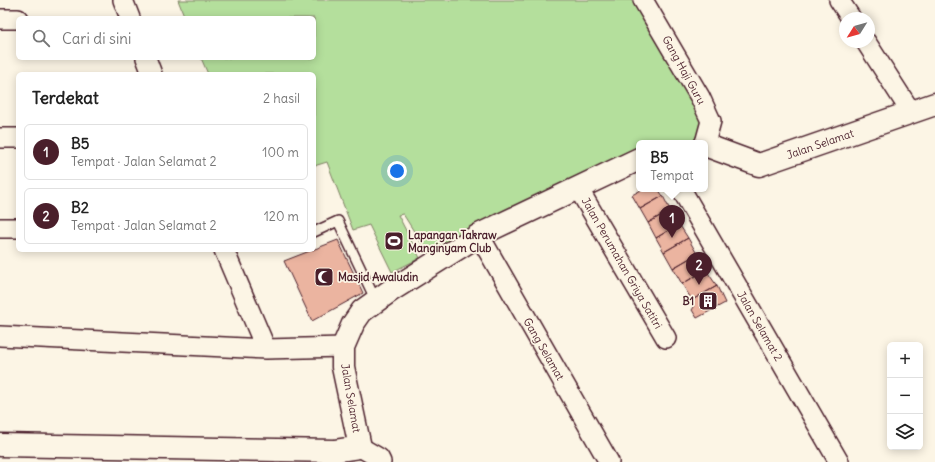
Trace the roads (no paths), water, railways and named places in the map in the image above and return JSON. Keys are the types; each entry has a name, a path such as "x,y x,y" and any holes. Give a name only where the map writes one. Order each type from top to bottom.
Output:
{"street":[{"path":"123,0 129,16"},
{"name":"Gang Haji Guru","path":"643,0 696,90 711,121 706,140"},
{"path":"839,0 847,12"},
{"path":"0,19 16,19"},
{"path":"870,48 912,112"},
{"path":"147,60 151,72"},
{"name":"Jalan Selamat","path":"708,145 759,164 935,104"},
{"path":"0,138 16,138"},
{"name":"Jalan Selamat","path":"0,445 334,451 360,447 343,367 343,347 353,324 362,311 479,235 636,160"},
{"name":"Jalan Perumahan Griya Satitri","path":"578,188 666,338"},
{"name":"Jalan Selamat 2","path":"683,192 839,462"},
{"path":"0,228 16,228"},
{"name":"Gang Selamat","path":"479,235 609,462"},
{"path":"225,252 266,349"},
{"path":"0,336 266,349 343,347"},
{"path":"360,447 379,458 381,462"}],"lane":[{"path":"316,231 338,221 376,301"}],"place":[{"name":"B5","path":"672,238"},
{"name":"Lapangan Takraw Manginyam Club","path":"394,241"},
{"name":"Masjid Awaludin","path":"324,277"},
{"name":"B2","path":"699,285"},
{"name":"B1","path":"708,301"}]}
